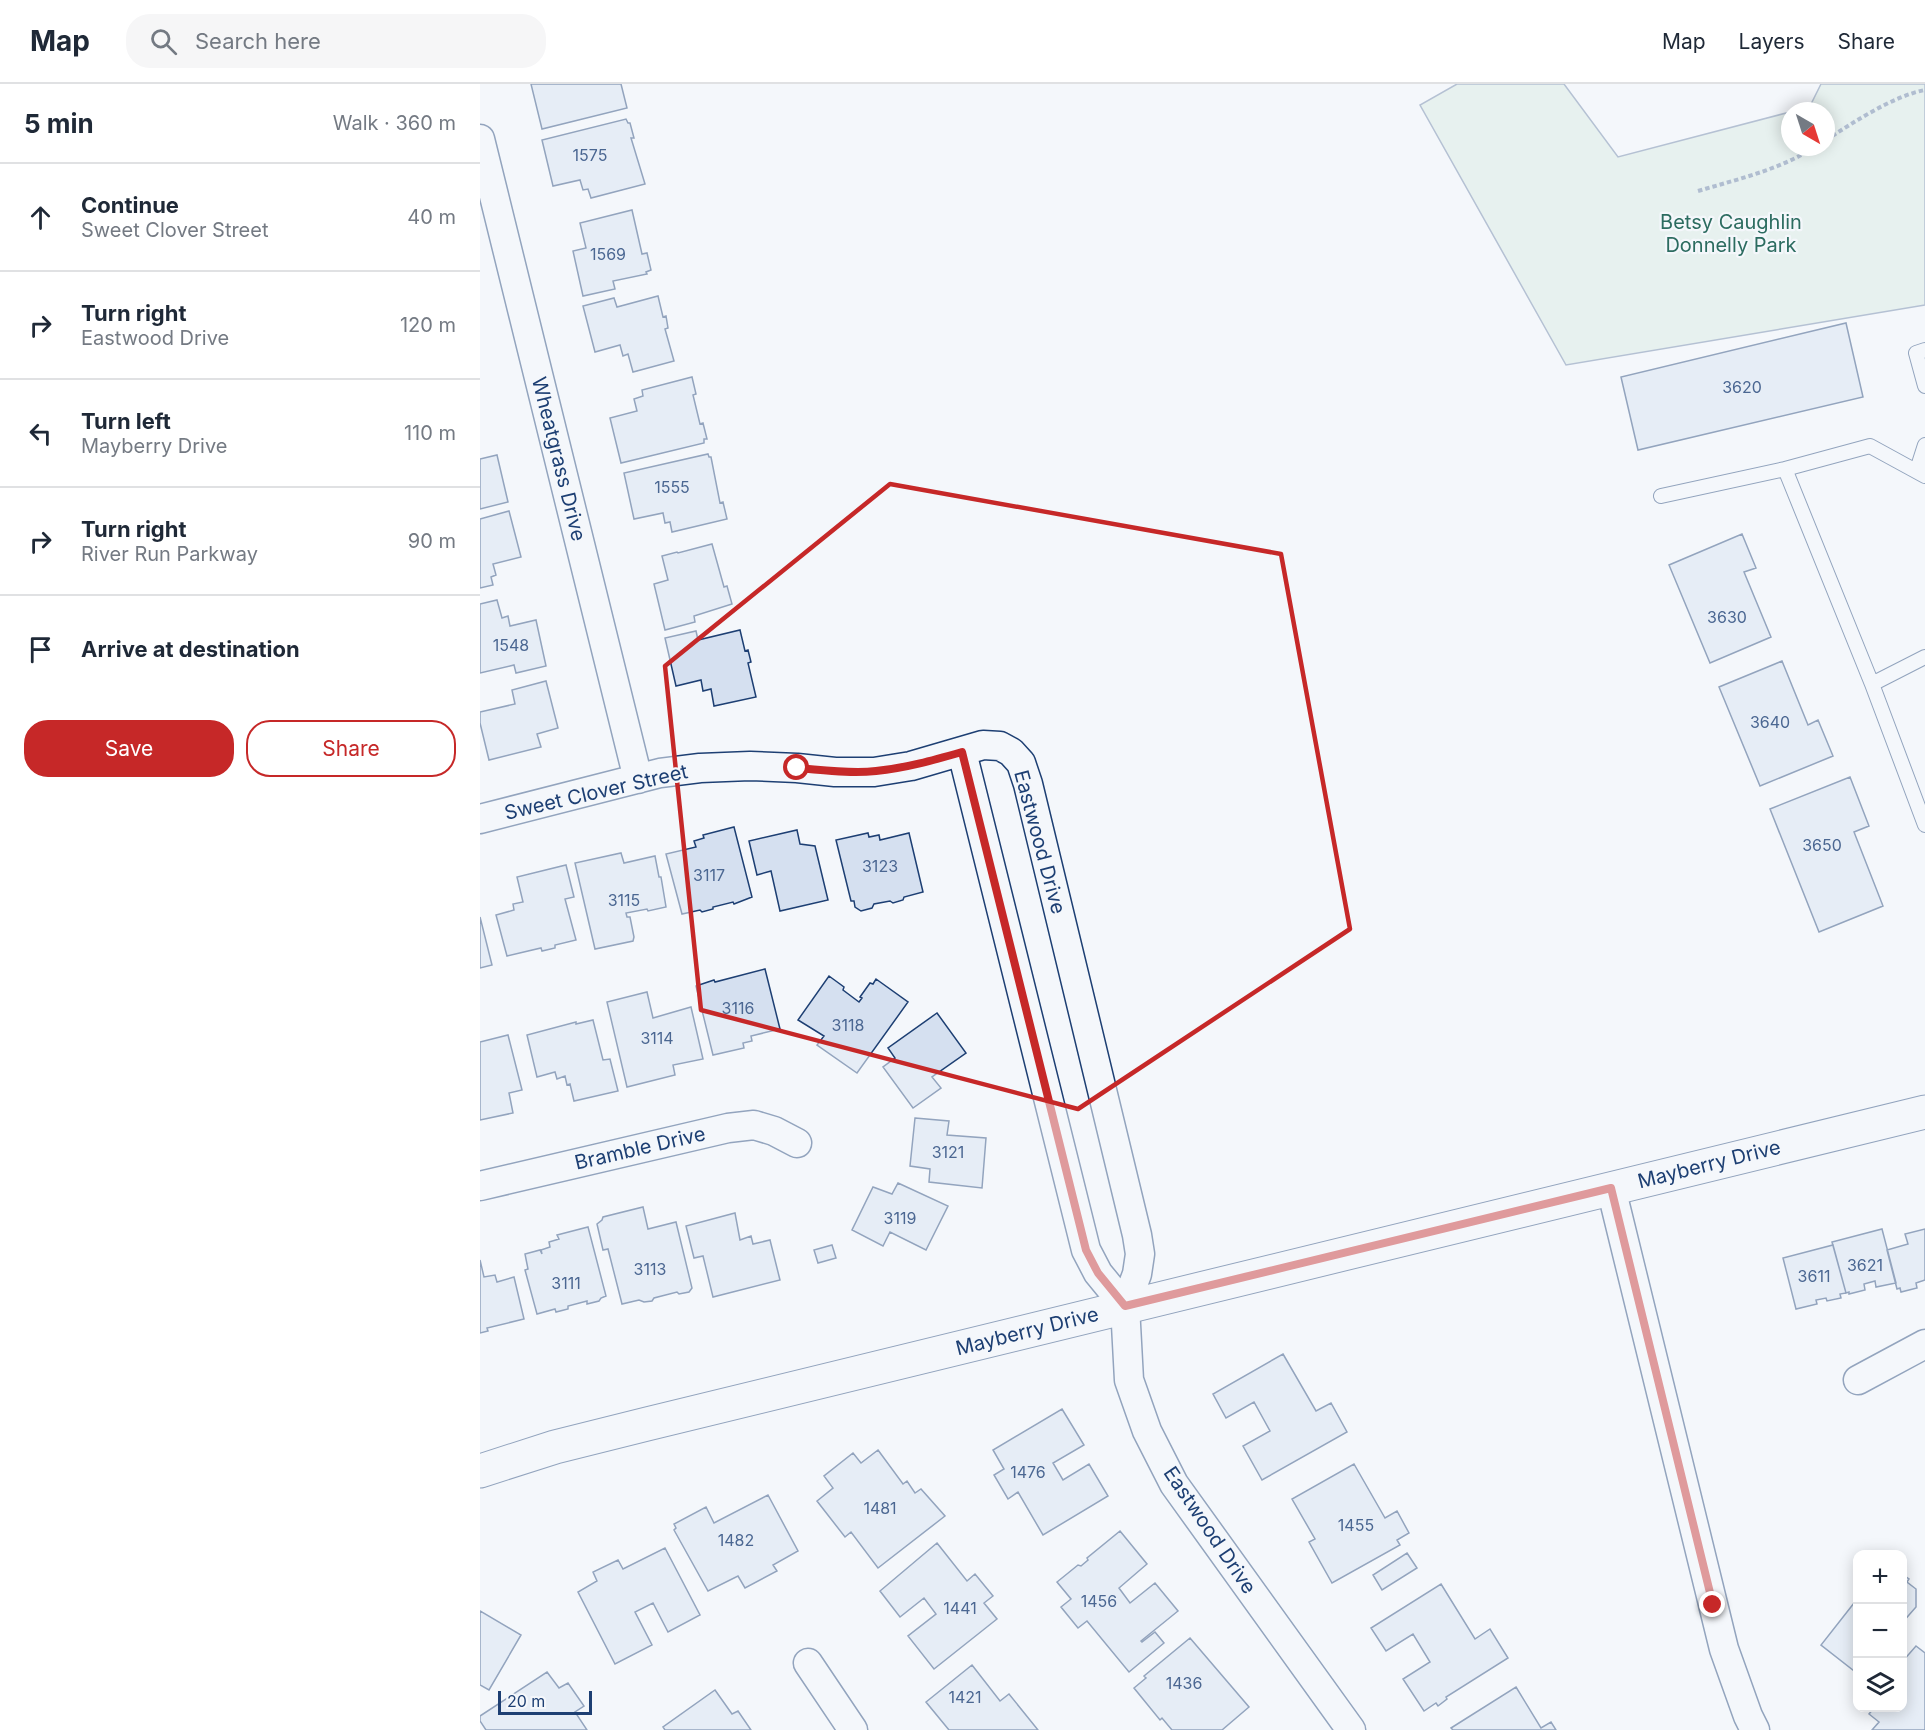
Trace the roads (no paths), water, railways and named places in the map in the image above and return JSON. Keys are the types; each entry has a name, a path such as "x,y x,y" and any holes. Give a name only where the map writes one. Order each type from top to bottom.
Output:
{"main road":[{"name":"Mayberry Drive","path":"480,1471 555,1447 1925,1112"}],"street":[{"name":"Wheatgrass Drive","path":"480,140 638,779"},
{"name":"Eastwood Drive","path":"962,752 983,745 1000,746 1011,752 1021,763 1028,784 1137,1235 1140,1254 1137,1274 1125,1306 1129,1380 1147,1431 1174,1484 1342,1727"},
{"name":"Sweet Clover Street","path":"480,819 660,773 700,768 750,766 835,772 874,772 911,766 962,752"},
{"path":"962,752 1086,1250 1098,1273 1125,1306"},
{"name":"Bramble Drive","path":"480,1186 728,1128 754,1125 774,1131 797,1143"},
{"path":"1611,1188 1724,1649 1755,1730"},
{"path":"1858,1380 1925,1344"},
{"path":"808,1663 853,1730"}],"lane":[{"path":"1925,350 1916,353 1925,386"},
{"path":"1661,496 1785,469 1870,446 1921,473 1925,445"},
{"path":"1785,469 1872,684 1925,825"},
{"path":"1872,684 1925,657"}],"park label":[{"name":"Betsy Caughlin Donnelly Park","path":"1731,234"}]}
